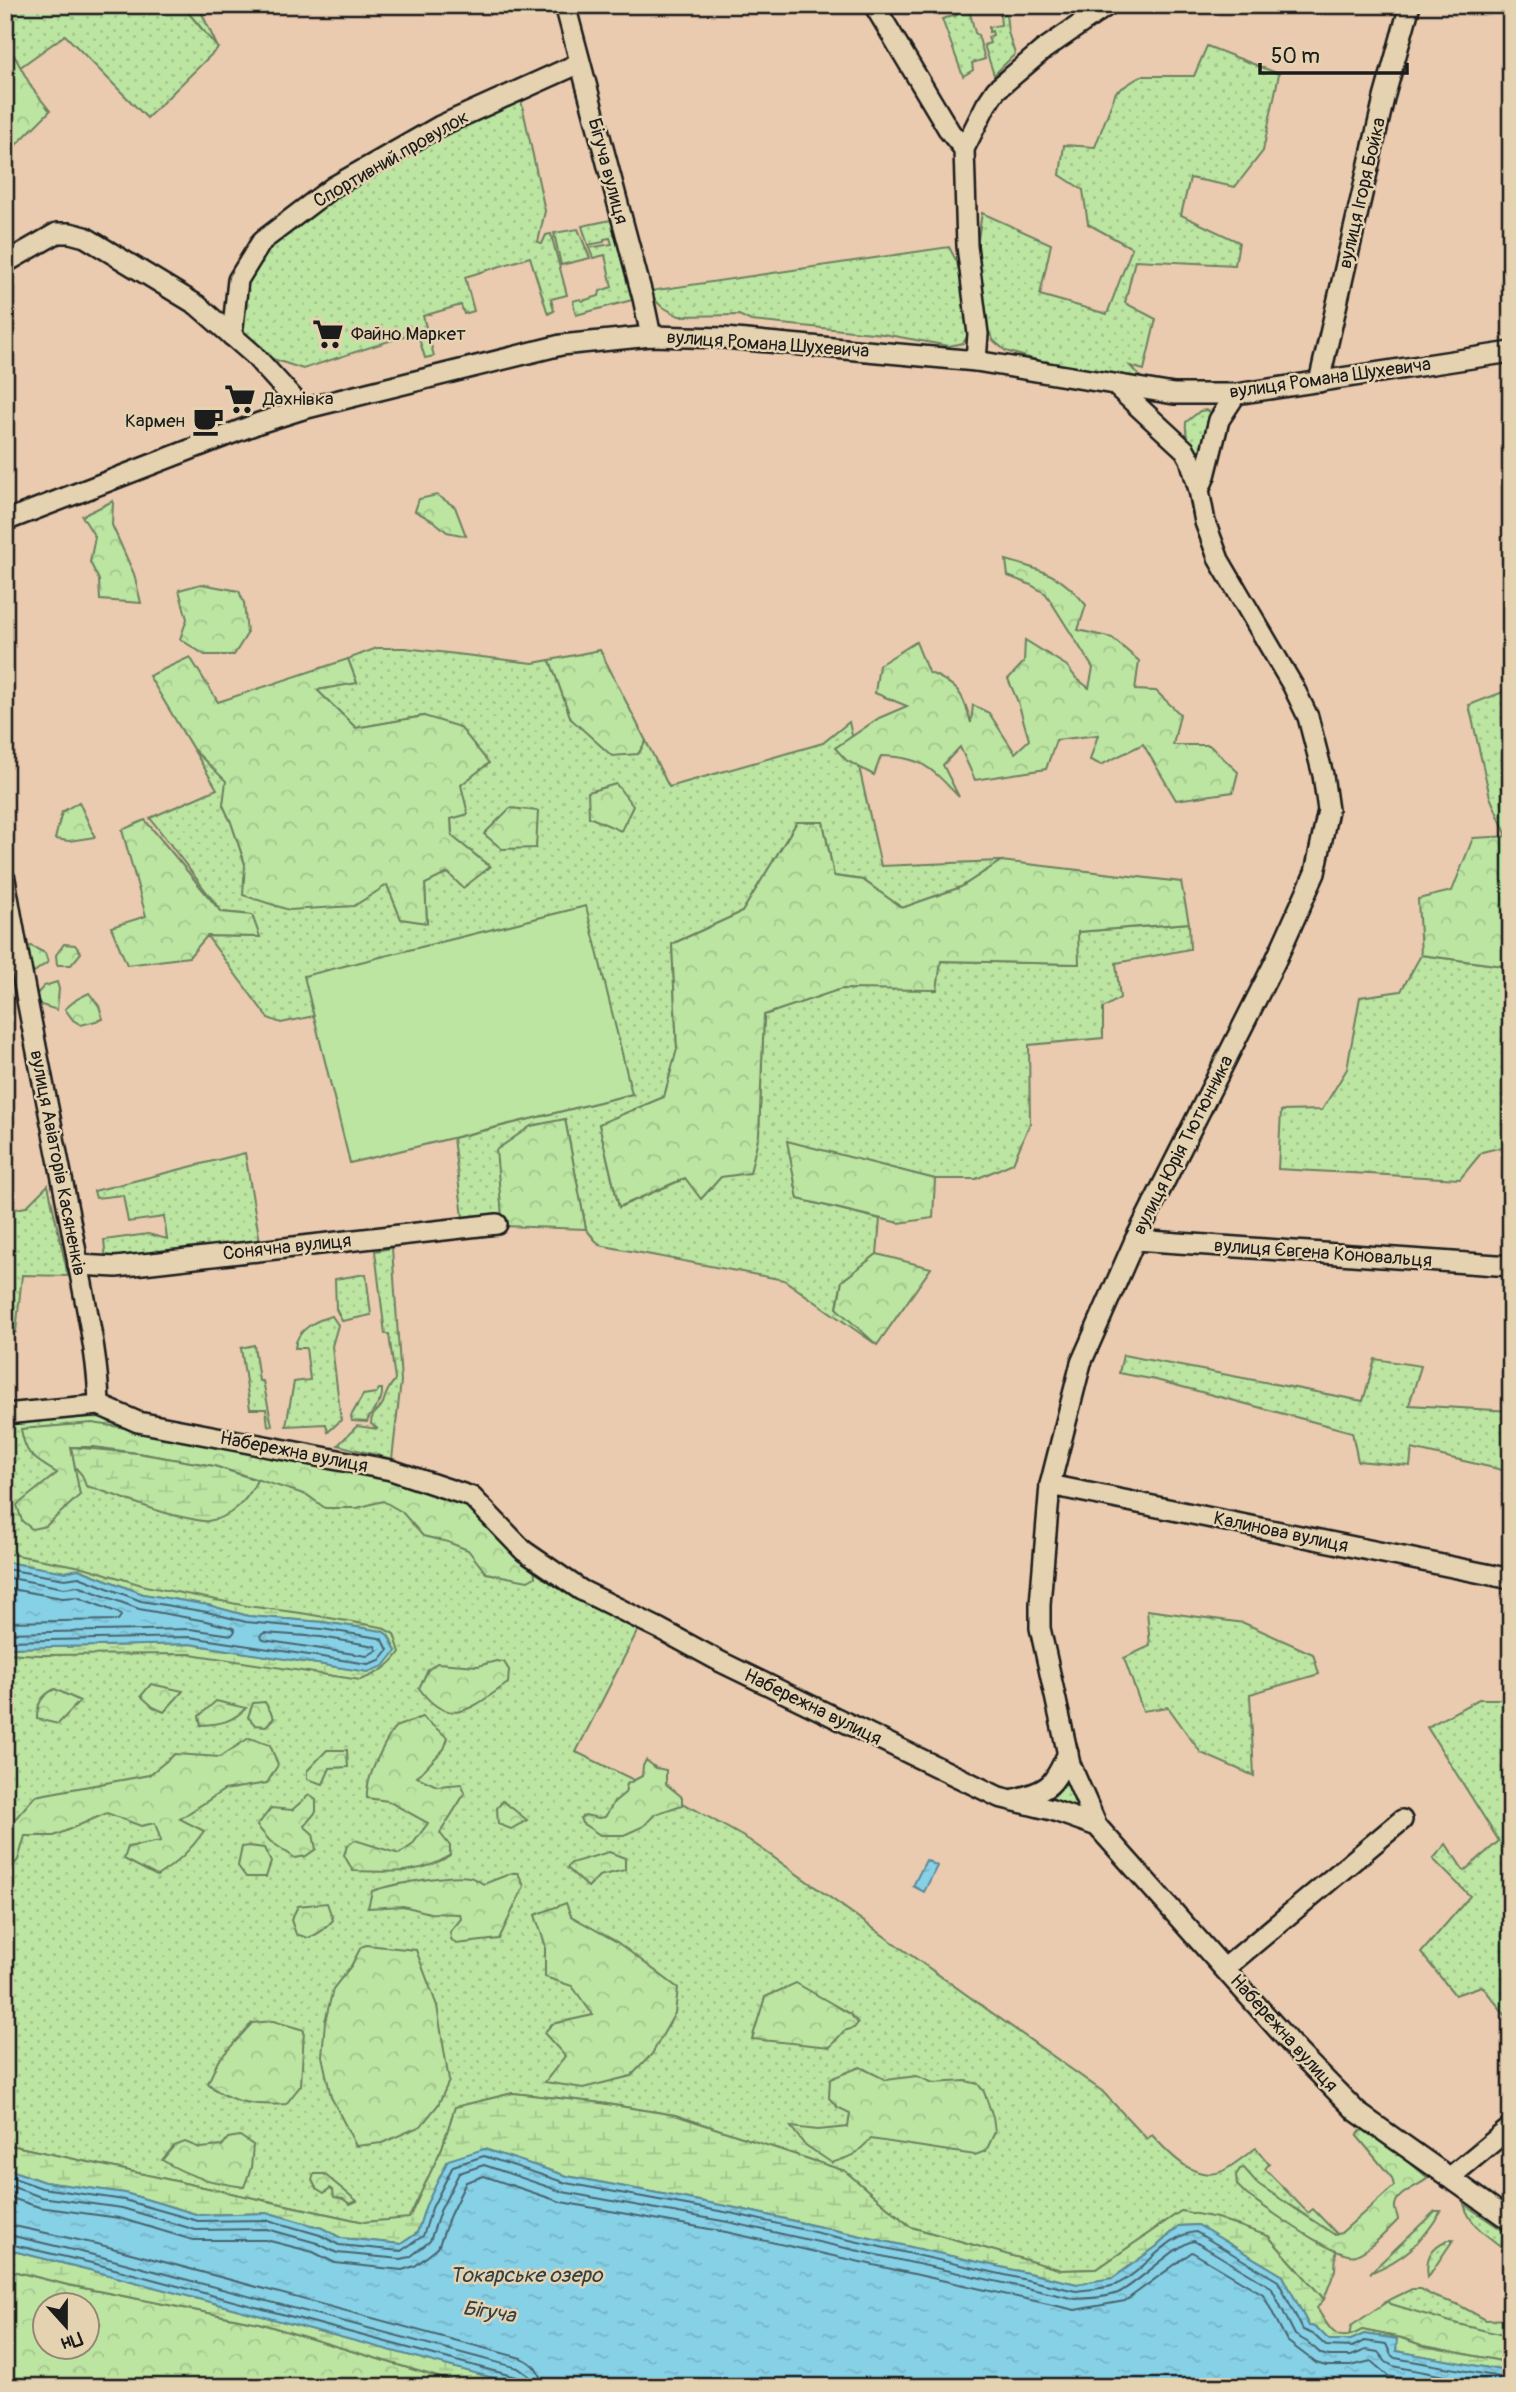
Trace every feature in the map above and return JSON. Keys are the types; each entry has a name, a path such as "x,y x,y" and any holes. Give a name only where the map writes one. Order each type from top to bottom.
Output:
{"street":[{"name":"Бігуча вулиця","path":"565,5 643,298 650,336"},
{"path":"874,5 950,132 964,149"},
{"path":"976,361 978,334 967,246 964,149 996,90 1049,46 1108,5"},
{"name":"вулиця Ігоря Бойка","path":"1319,382 1384,97 1410,5"},
{"name":"Спортивний провулок","path":"232,335 238,280 262,241 333,187 440,126 580,63"},
{"path":"5,263 57,233 85,237 197,305 253,354 303,409"},
{"name":"вулиця Романа Шухевича","path":"5,521 259,423 303,409 561,345 650,336 724,338 976,361 1174,394 1236,394 1511,352"},
{"name":"вулиця Юрія Тютюнника","path":"1097,1826 1070,1764 1040,1628 1050,1485 1081,1363 1135,1240 1275,962 1315,873 1328,810 1323,775 1308,717 1293,686 1219,560 1205,522 1191,459 1185,450 1116,386"},
{"name":"вулиця Юрія Тютюнника","path":"1199,490 1219,420 1236,394"},
{"name":"вулиця Авіаторів Касяненків","path":"5,879 24,991 99,1376 99,1405"},
{"name":"Сонячна вулиця","path":"78,1265 116,1267 497,1224"},
{"name":"вулиця Євгена Коновальця","path":"1135,1240 1511,1266"},
{"name":"Набережна вулиця","path":"5,1414 99,1405 138,1422 391,1470 472,1497 524,1551 581,1590 733,1668 1009,1800 1052,1810 1097,1826 1300,2054 1357,2112 1511,2221"},
{"name":"Калинова вулиця","path":"1050,1485 1511,1579"},
{"path":"1009,1800 1040,1792 1056,1779 1068,1753"},
{"path":"1225,1968 1402,1820"},
{"path":"1449,2178 1511,2127"}],"green space":[{"path":"5,5 182,5 218,48 147,118 65,35 5,78"},
{"path":"182,5 198,5 218,48"},
{"path":"955,5 968,5 985,59 972,63 973,70 963,76 942,19 957,15"},
{"path":"1006,14 1015,54 994,75 984,45 990,43 988,37 993,35 992,31 989,32 989,27 1001,25 1000,15"},
{"path":"5,39 32,88 50,111 5,156"},
{"path":"1207,46 1279,74 1263,151 1235,187 1190,178 1181,215 1239,242 1235,265 1135,260 1125,303 1156,319 1144,370 1130,366 1147,384 1050,364 1006,351 994,341 985,325 976,253 982,213 1051,244 1040,295 1107,314 1132,248 1088,224 1083,190 1060,175 1064,145 1095,147 1116,92 1141,76 1194,76"},
{"path":"521,100 545,211 538,242 542,244 546,235 551,234 567,295 551,299 554,311 548,314 530,257 465,277 474,311 464,314 461,305 423,316 434,356 425,358 417,332 303,369 270,358 239,328 240,295 260,251 334,195 421,146"},
{"path":"611,220 632,300 576,315 573,301 599,296 600,291 612,287 605,255 593,258 589,248 612,244 610,238 588,245 582,226"},
{"path":"578,229 590,258 561,265 554,233"},
{"path":"949,247 957,262 971,324 963,343 949,346 883,334 751,321 739,315 679,316 661,306 650,295 650,291"},
{"path":"1200,411 1213,413 1203,468 1188,441 1186,422"},
{"path":"437,495 455,507 466,536 447,532 415,511 419,499"},
{"path":"113,501 112,525 134,574 141,603 100,600 99,580 90,562 95,537 82,516"},
{"path":"1006,560 1051,575 1077,595 1086,605 1078,630 1112,638 1139,661 1135,690 1156,691 1180,714 1173,745 1209,745 1238,772 1233,792 1176,800 1143,744 1101,765 1090,760 1098,735 1056,740 1046,769 975,780 960,747 943,765 959,797 933,772 917,762 881,756 874,775 847,761 835,748 879,718 907,706 875,693 879,665 916,642 928,672 958,691 971,723 973,705 989,713 1015,753 1029,740 1008,679 1024,662 1025,640 1067,666 1076,678 1089,688 1093,668 1046,594 1008,576"},
{"path":"201,584 239,591 244,603 247,634 234,655 205,655 180,639 187,619 179,590"},
{"path":"377,648 405,648 533,663 550,660 571,719 638,754 646,741 669,787 823,743 849,722 881,866 1001,861 961,887 902,908 863,880 834,876 823,822 797,822 742,912 672,944 677,1049 664,1097 599,1124 619,1207 686,1178 701,1199 759,1134 764,1015 845,987 868,988 941,961 1078,964 1077,932 1189,923 1190,949 1116,963 1120,998 1103,1008 1103,1038 1029,1045 1030,1123 1013,1163 976,1179 935,1179 788,1142 798,1199 880,1219 877,1254 842,1281 837,1308 877,1345 784,1280 599,1245 586,1229 565,1119 497,1150 502,1213 463,1217 453,1138 632,1094 305,976 314,1016 281,1023 268,1018 207,936 259,937 252,915 222,912 150,818 217,789 193,749 227,781 223,805 245,864 387,885 427,922 425,884 448,872 490,866 452,837 451,819 424,716 356,728 316,689 357,683 348,659"},
{"path":"600,650 646,741 638,754 612,756 571,719 550,660"},
{"path":"190,657 218,702 348,659 357,683 317,690 356,728 424,716 460,727 489,763 461,785 468,814 451,819 452,836 490,867 463,888 448,873 425,884 427,923 401,919 387,885 354,906 289,910 243,895 245,864 223,805 226,781 193,749 149,676"},
{"path":"1511,689 1511,836 1507,836 1490,797 1469,705"},
{"path":"616,784 633,806 621,831 589,817 588,792"},
{"path":"79,802 95,837 69,841 55,839 62,812"},
{"path":"510,808 538,811 536,848 502,849 484,834"},
{"path":"145,820 221,912 252,915 260,937 207,936 189,957 127,965 111,927 146,916 122,830"},
{"path":"797,822 823,822 834,876 863,880 902,908 961,887 1001,861 1181,882 1189,923 1078,932 1079,964 941,961 937,990 841,989 764,1015 759,1134 750,1173 721,1177 701,1199 685,1178 619,1207 599,1124 664,1097 677,1049 672,944 742,912"},
{"path":"1511,836 1511,967 1421,955 1418,899 1452,891 1473,838"},
{"path":"586,906 632,1094 350,1163 304,976"},
{"path":"64,944 75,945 81,953 71,965 57,965 56,955"},
{"path":"31,946 45,953 48,962 34,972 25,965 20,948"},
{"path":"1421,955 1511,967 1511,1145 1482,1152 1460,1179 1278,1169 1281,1111 1322,1110 1347,1069 1360,997 1401,991"},
{"path":"57,982 57,1010 41,1005 35,996 44,986"},
{"path":"89,993 99,1006 103,1019 81,1025 73,1020 65,1009"},
{"path":"565,1119 586,1229 503,1226 496,1150 531,1126"},
{"path":"787,1141 935,1179 933,1218 899,1223 798,1199"},
{"path":"245,1153 260,1242 106,1261 104,1240 148,1234 167,1239 164,1217 128,1222 123,1195 96,1198 94,1191"},
{"path":"48,1185 68,1276 22,1275 16,1332 5,1333 5,1211 26,1207"},
{"path":"392,1248 401,1381 392,1459 338,1445 357,1426 378,1429 371,1424 372,1417 395,1380 389,1334 385,1334 375,1251"},
{"path":"877,1254 931,1268 877,1345 837,1309 842,1281"},
{"path":"366,1274 371,1315 342,1321 336,1309 335,1279"},
{"path":"332,1316 338,1325 332,1346 341,1420 328,1432 326,1424 286,1426 294,1382 310,1380 306,1348 295,1348 296,1342 308,1327"},
{"path":"254,1345 259,1381 263,1381 272,1425 268,1426 266,1409 250,1409 241,1348"},
{"path":"1123,1355 1363,1401 1375,1359 1421,1366 1409,1405 1511,1411 1507,1438 1511,1438 1511,1472 1412,1449 1410,1466 1358,1461 1352,1432 1156,1380 1119,1373"},
{"path":"382,1389 381,1398 367,1422 352,1421 351,1416 363,1395 376,1393"},
{"path":"103,1417 111,1423 331,1462 534,1567 554,1585 638,1630 576,1752 694,1809 749,1840 1102,2091 1147,2139 1152,2135 1186,2166 1206,2174 1217,2173 1232,2166 1256,2148 1269,2164 1265,2169 1308,2213 1313,2209 1337,2234 1335,2270 1324,2299 1268,2236 1181,2211 1097,2269 1061,2270 911,2227 844,2171 675,2115 594,2102 513,2093 455,2107 442,2148 409,2219 364,2222 5,2144 5,1419"},
{"path":"92,1423 236,1444 388,1474 468,1504 534,1567 535,1577 528,1581 486,1573 468,1550 423,1536 402,1512 383,1501 357,1508 325,1508 307,1495 214,1466 94,1447 71,1447 80,1495 46,1526 32,1529 22,1521 17,1505 57,1473 32,1456 21,1429"},
{"path":"71,1447 137,1453 214,1466 257,1480 244,1501 231,1512 216,1519 200,1521 165,1513 86,1486 75,1467"},
{"path":"5,1553 87,1568 145,1586 247,1606 381,1627 394,1634 400,1652 383,1669 360,1680 190,1654 5,1653 5,1648 190,1644 368,1672 394,1645 382,1631 323,1622 248,1616 208,1605 143,1594 79,1569 66,1572 5,1562"},
{"path":"1147,1610 1244,1623 1313,1654 1319,1674 1250,1694 1254,1776 1201,1753 1168,1707 1143,1711 1124,1658 1150,1646"},
{"path":"496,1661 504,1662 509,1670 508,1683 462,1711 441,1709 419,1688 428,1670 437,1663 478,1666"},
{"path":"151,1684 183,1691 164,1712 153,1707 141,1696"},
{"path":"55,1689 80,1701 58,1724 37,1719 41,1701"},
{"path":"1479,1699 1508,1699 1511,1723 1511,2022 1482,1986 1455,1995 1421,1953 1470,1896 1433,1859 1446,1844 1464,1871 1499,1841 1427,1727"},
{"path":"216,1701 246,1708 226,1721 201,1725 199,1716"},
{"path":"265,1702 274,1718 266,1726 255,1725 248,1717 253,1703"},
{"path":"422,1717 448,1738 444,1749 417,1777 437,1786 462,1784 465,1793 440,1833 450,1846 450,1855 416,1869 391,1872 353,1871 344,1855 347,1846 355,1840 399,1854 412,1845 428,1823 388,1801 367,1798 372,1771 395,1727"},
{"path":"249,1738 270,1745 278,1765 267,1783 224,1790 180,1819 204,1831 183,1856 157,1876 124,1859 128,1847 161,1841 155,1823 141,1826 107,1813 54,1836 25,1836 18,1860 5,1875 5,1834 35,1796 149,1775 175,1754 220,1757"},
{"path":"327,1750 347,1750 348,1767 330,1768 323,1784 307,1779 307,1771"},
{"path":"646,1760 656,1768 666,1770 666,1784 682,1797 682,1805 655,1814 644,1826 624,1835 600,1835 582,1823 580,1818 585,1815 605,1817 614,1802 625,1793 627,1784 642,1776"},
{"path":"1066,1784 1069,1786 1083,1812 1048,1802"},
{"path":"309,1795 316,1800 316,1812 304,1826 313,1834 316,1849 306,1856 295,1858 270,1841 257,1826 271,1808 292,1810"},
{"path":"503,1801 527,1820 511,1829 498,1824 497,1808"},
{"path":"242,1847 264,1848 271,1862 266,1877 246,1877 238,1866"},
{"path":"609,1852 625,1858 625,1870 599,1876 588,1887 567,1868 571,1863"},
{"path":"518,1873 524,1886 499,1939 456,1944 451,1939 450,1932 461,1919 460,1914 430,1913 403,1906 368,1908 372,1891 380,1889 421,1880 461,1876 484,1884"},
{"path":"327,1903 333,1920 327,1926 308,1938 296,1934 291,1920 298,1906"},
{"path":"566,1903 571,1916 617,1942 678,1988 675,2013 652,2054 631,2076 583,2088 545,2082 565,2056 544,2033 552,2024 593,2015 572,1986 545,1977 545,1944 535,1915"},
{"path":"366,1945 416,1950 437,2006 449,2081 438,2105 421,2126 382,2143 356,2146 331,2097 322,2056 325,2022 333,1989 351,1966 361,1947"},
{"path":"796,1983 850,2014 858,2023 854,2028 844,2031 830,2047 752,2039 765,1997"},
{"path":"273,2021 304,2030 301,2085 286,2104 244,2102 225,2095 208,2083 218,2061 252,2023"},
{"path":"860,2067 886,2080 917,2076 933,2083 966,2081 978,2084 984,2092 993,2117 995,2132 986,2151 975,2155 871,2139 854,2155 832,2163 804,2144 791,2127 818,2130 848,2127 850,2113 837,2107 829,2098 830,2079"},
{"path":"513,2093 675,2115 845,2171 911,2227 1061,2270 1097,2269 1181,2211 1217,2218 1268,2236 1324,2299 1317,2308 1330,2328 1340,2336 1353,2335 1362,2330 1401,2338 1424,2346 1511,2363 1511,2372 1396,2351 1396,2339 1364,2334 1351,2340 1329,2340 1316,2327 1309,2326 1283,2276 1198,2225 1179,2226 1156,2247 1113,2278 1077,2284 731,2207 567,2176 484,2149 426,2205 417,2233 401,2244 341,2238 322,2228 269,2213 199,2215 125,2193 44,2182 5,2168 5,2144 364,2222 409,2218 442,2148 455,2107"},
{"path":"1365,2129 1377,2135 1428,2178 1398,2199 1395,2209 1398,2220 1373,2244 1356,2255 1347,2255 1318,2242 1247,2195 1237,2185 1236,2175 1244,2168 1258,2184 1335,2235 1341,2233 1394,2186 1392,2178 1357,2136"},
{"path":"240,2136 253,2145 251,2168 244,2187 202,2178 162,2160 174,2146 185,2142 200,2148 222,2146 228,2138"},
{"path":"314,2174 324,2174 357,2201 350,2204 334,2197 330,2188 324,2193 316,2188 312,2180"},
{"path":"1464,2204 1511,2236 1511,2254 1477,2227"},
{"path":"1435,2211 1441,2211 1411,2249 1393,2262 1370,2273"},
{"path":"1448,2240 1453,2240 1428,2277 1430,2254"},
{"path":"5,2249 527,2387 471,2387 259,2323 68,2285 5,2269"},
{"path":"5,2269 93,2290 32,2290 32,2360 102,2360 102,2292 259,2323 471,2387 5,2387"},
{"path":"1412,2289 1420,2289 1457,2304 1486,2320 1511,2319 1511,2340 1383,2303"},
{"path":"1388,2301 1454,2323 1511,2337 1511,2363 1424,2346 1402,2338 1362,2330 1349,2337 1351,2326"}],"water":[{"path":"5,1562 66,1572 78,1569 143,1594 208,1605 248,1616 323,1622 382,1631 388,1635 396,1651 384,1666 368,1672 190,1644 5,1648"},
{"path":"926,1860 937,1866 924,1892 913,1886"},
{"name":"Токарське озеро","path":"484,2149 567,2176 731,2207 1077,2284 1113,2278 1156,2247 1179,2226 1198,2225 1283,2276 1309,2326 1316,2327 1329,2340 1351,2340 1364,2334 1397,2339 1396,2351 1511,2372 1511,2387 527,2387 5,2249 5,2168 44,2182 125,2193 199,2215 269,2213 322,2228 341,2238 401,2244 417,2233 426,2205 448,2160"}],"place":[{"name":"Файно Маркет","path":"328,334"},
{"name":"Дахнівка","path":"240,399"},
{"name":"Кармен","path":"208,421"}],"water label":[{"name":"Бігуча","path":"489,2312"}]}
